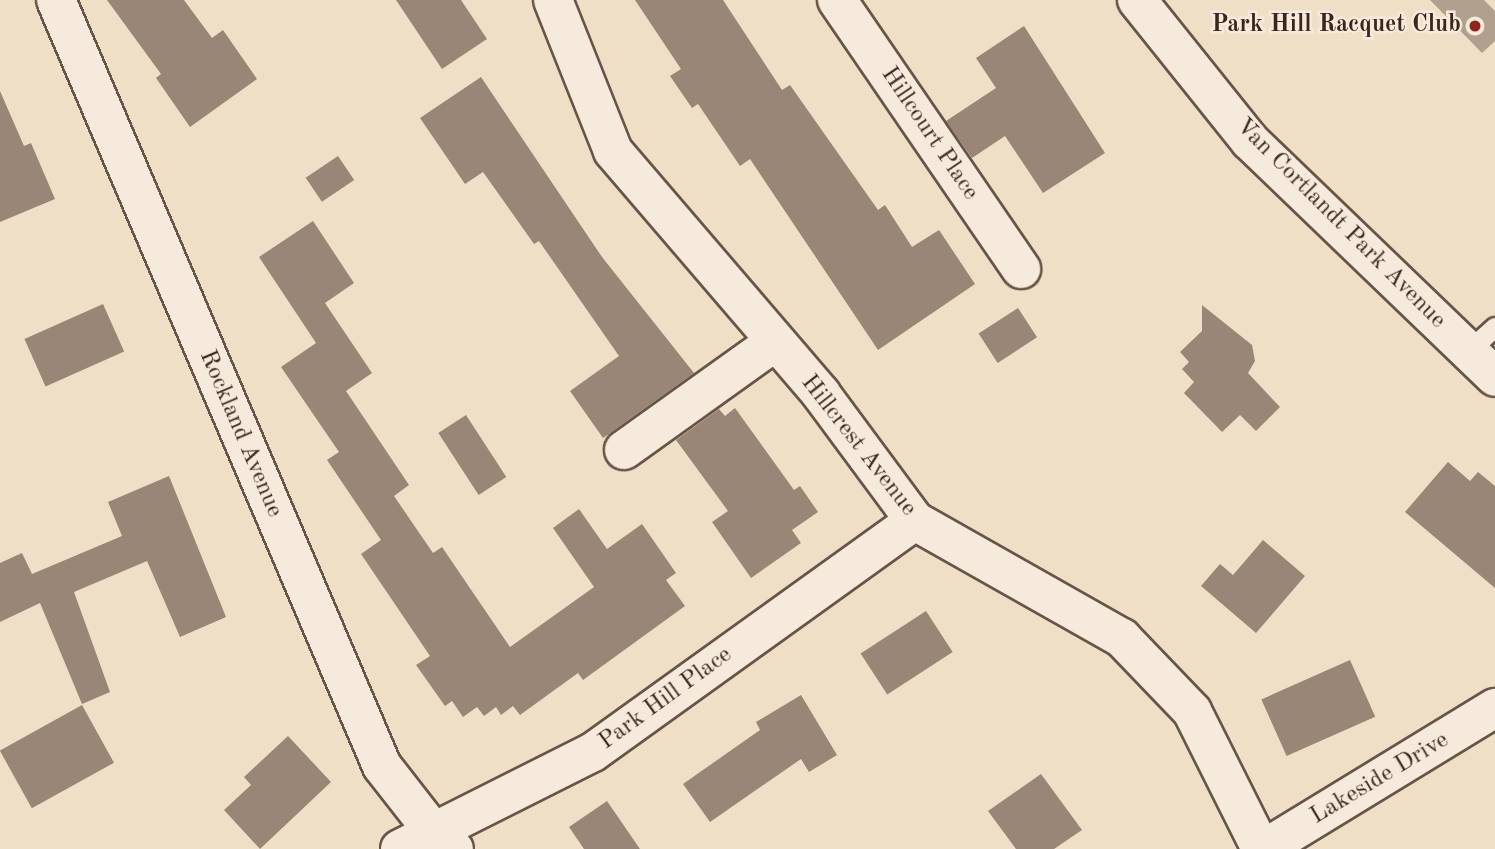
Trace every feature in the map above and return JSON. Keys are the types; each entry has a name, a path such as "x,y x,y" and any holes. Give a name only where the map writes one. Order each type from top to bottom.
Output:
{"street":[{"name":"Rockland Avenue","path":"56,0 382,766 429,843"},
{"name":"Hillcrest Avenue","path":"553,0 613,151 821,394 915,521 1122,638 1192,711 1262,849"},
{"name":"Hillcourt Place","path":"836,0 1021,269"},
{"name":"Van Cortlandt Park Avenue","path":"1137,0 1250,141 1481,339 1495,377"},
{"path":"624,450 775,342"},
{"name":"Park Hill Place","path":"429,843 593,752 915,521"},
{"name":"Lakeside Drive","path":"1262,849 1495,708"}],"shaded area":[{"name":"Park Hill Racquet Club","path":"1430,0 1484,0 1495,11 1495,41 1482,53"}],"building":[{"path":"107,0 184,0 212,38 223,30 257,79 190,127 156,78 161,74"},
{"path":"396,0 461,0 487,39 442,69"},
{"path":"635,0 723,0 782,90 790,85 878,210 885,205 912,247 939,230 975,284 878,350 750,159 740,166 698,104 692,108 670,76 681,69"},
{"path":"1024,26 1105,153 1043,193 1005,136 972,158 946,121 996,88 976,58"},
{"path":"481,77 602,257 694,373 603,438 570,391 619,356 539,241 534,244 483,172 465,184 420,118"},
{"path":"0,91 24,146 31,143 55,199 0,222"},
{"path":"338,156 354,180 322,202 306,178"},
{"path":"313,221 354,283 325,303 372,373 346,391 409,485 394,496 433,553 442,547 510,647 594,587 553,528 579,509 607,549 642,524 676,573 666,580 685,606 583,680 578,673 520,715 513,706 501,715 496,707 484,716 477,707 463,717 452,701 445,706 416,665 430,656 361,554 381,540 327,460 339,452 281,367 316,343 259,257"},
{"path":"103,304 124,352 46,386 24,339"},
{"path":"1202,305 1252,345 1255,361 1248,373 1280,407 1256,431 1240,415 1222,432 1184,393 1194,382 1182,369 1189,362 1180,352 1202,331"},
{"path":"1018,308 1037,337 998,363 979,334"},
{"path":"735,408 794,490 800,486 818,512 792,530 801,543 751,578 712,522 728,511 676,440 719,409 725,416"},
{"path":"466,415 506,477 479,495 438,433"},
{"path":"1448,462 1470,481 1478,472 1495,486 1495,588 1405,512"},
{"path":"169,476 226,617 180,637 147,561 74,592 110,692 82,704 40,603 0,622 0,563 22,553 32,574 122,536 108,502"},
{"path":"1263,540 1305,576 1256,633 1201,586 1220,564 1233,575"},
{"path":"926,611 953,652 887,695 861,653"},
{"path":"1350,660 1375,717 1287,756 1261,699"},
{"path":"801,695 837,755 809,772 801,759 710,822 683,784 760,730 756,722"},
{"path":"82,705 114,763 32,808 0,750"},
{"path":"288,736 331,782 260,849 224,810 251,785 244,777"},
{"path":"1041,774 1082,830 1054,849 1016,849 988,811"},
{"path":"607,801 640,849 584,849 569,827"}],"place":[{"name":"Park Hill Racquet Club","path":"1475,26"}]}
